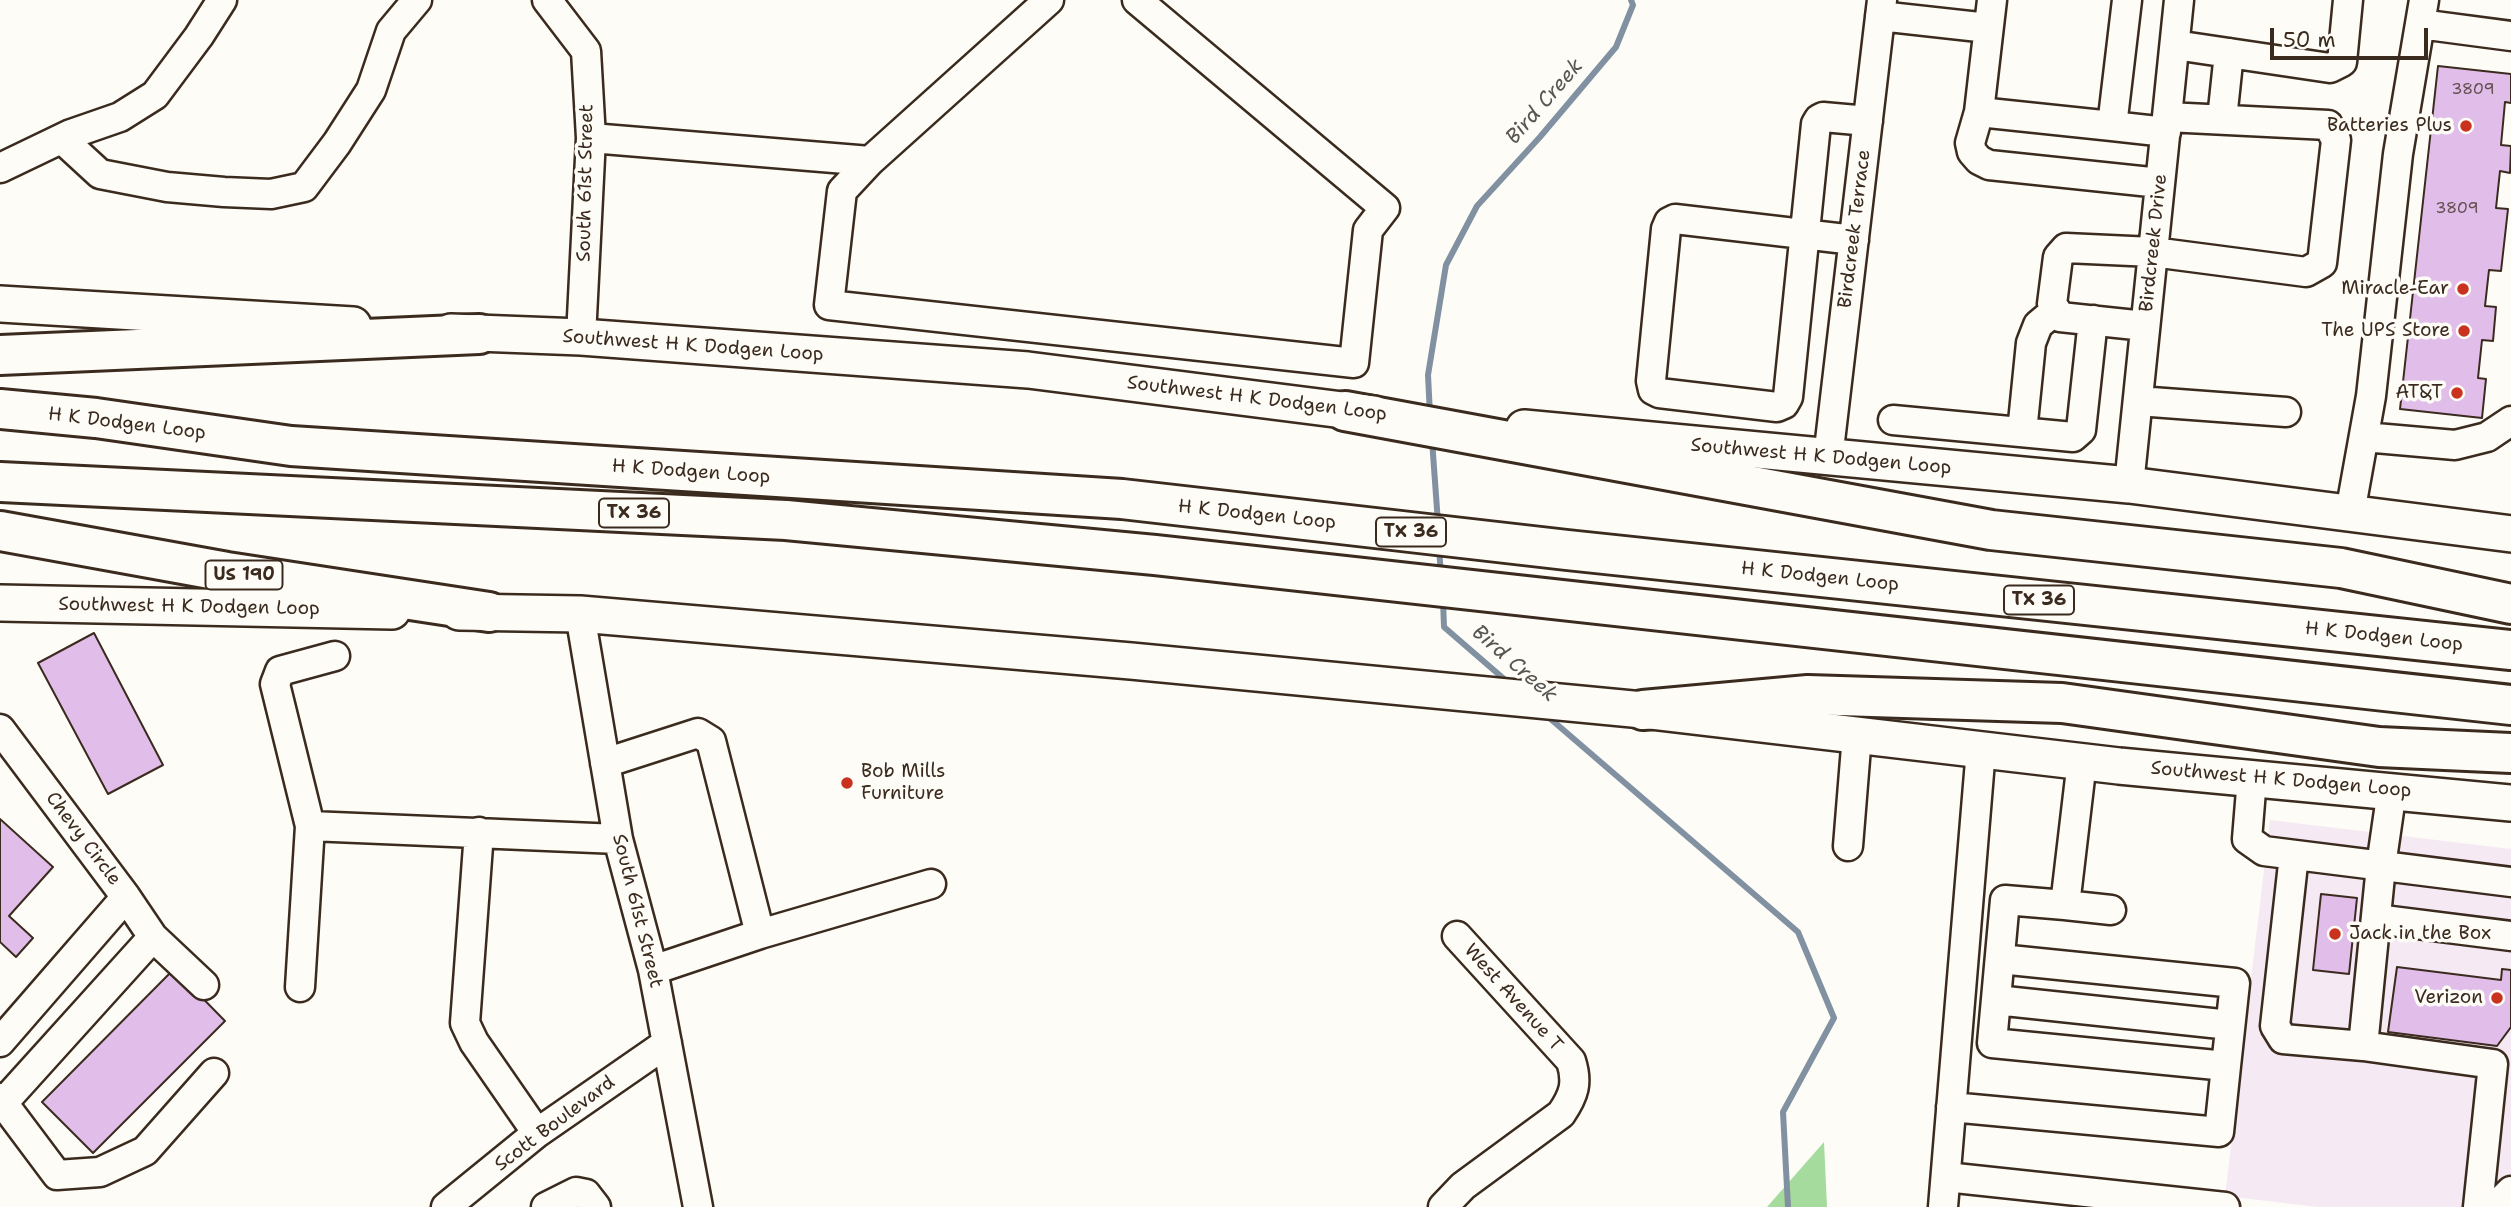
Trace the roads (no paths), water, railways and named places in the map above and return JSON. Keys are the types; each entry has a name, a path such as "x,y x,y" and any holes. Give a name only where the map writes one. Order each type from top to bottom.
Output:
{"highway":[{"path":"0,355 479,334"},
{"name":"H K Dodgen Loop","path":"0,409 96,418 291,446 1122,499 1567,550 2511,650"},
{"path":"1345,411 1567,442 1991,530 2341,568 2511,604"},
{"name":"TX 36","path":"0,482 786,520 1266,567 2511,705"},
{"name":"US 190","path":"0,531 228,572 489,612"},
{"path":"1643,710 1808,695 2062,703 2379,747 2511,753"}],"main road":[{"name":"Southwest H K Dodgen Loop","path":"0,304 479,334 581,337 1028,370 1345,411"},
{"name":"Southwest H K Dodgen Loop","path":"1567,442 1828,458 2129,485 2511,534"},
{"name":"Southwest H K Dodgen Loop","path":"0,603 580,614 1643,710 2082,761 2511,803"}],"street":[{"path":"0,168 62,139 120,117 155,96 222,0"},
{"path":"62,139 100,174 167,187 225,192 271,194 304,187 337,143 371,89 391,31 417,0"},
{"name":"South 61st Street","path":"547,0 586,51 591,138 581,337"},
{"path":"1049,0 870,161 842,191 829,305 1354,363 1368,230 1385,208 1137,0"},
{"path":"1992,0 1979,112 1970,143 1972,152 1979,160 1989,165 2160,183"},
{"path":"2112,126 2127,0"},
{"name":"Birdcreek Drive","path":"2129,485 2179,0"},
{"path":"2175,45 2330,68 2343,62 2348,0"},
{"path":"1881,8 1988,28"},
{"name":"Birdcreek Terrace","path":"1828,458 1881,8"},
{"path":"2350,513 2364,437 2398,154 2422,12 2511,36"},
{"path":"2222,120 2229,53"},
{"path":"1979,112 2112,126 2222,120 2328,125 2336,140 2322,263 2306,272 2153,253 2066,247 2058,257 2052,304 2060,317 2146,326"},
{"path":"1854,240 1805,235 1675,219 1669,222 1666,229 1651,381 1653,390 1659,393 1777,407 1784,404 1788,397 1805,235 1816,124 1824,117 1868,121"},
{"path":"591,138 870,161"},
{"path":"2022,432 2031,342 2038,326 2056,310"},
{"path":"1893,420 2073,437 2081,430 2093,320"},
{"path":"2138,401 2286,412"},
{"path":"2364,437 2455,445 2487,437 2511,421"},
{"name":"South 61st Street","path":"580,614 618,839 653,970 698,1207"},
{"path":"300,987 310,826 275,684 280,670 335,656"},
{"name":"Chevy Circle","path":"0,729 126,897 0,1042"},
{"path":"605,762 698,733 711,741 760,934"},
{"path":"1848,846 1857,735"},
{"path":"1943,1207 1981,750"},
{"path":"2065,905 2082,761"},
{"path":"2252,778 2247,839 2264,851 2511,883"},
{"path":"2363,1046 2381,866 2392,790"},
{"path":"310,826 618,839"},
{"path":"479,832 465,1023 474,1042 537,1133"},
{"path":"2294,855 2275,1026 2283,1039 2502,1056 2478,1207"},
{"path":"653,970 760,934 931,884"},
{"path":"126,897 153,937 204,985"},
{"path":"2111,910 2005,900 1992,1043 2226,1066"},
{"path":"2376,919 2511,936"},
{"name":"West Avenue T","path":"1443,1207 1463,1186 1561,1114 1571,1099 1576,1076 1571,1061 1457,936"},
{"path":"153,937 1,1103 57,1175 100,1172 145,1151 214,1073"},
{"path":"1951,1107 2219,1132 2235,983 2000,959"},
{"path":"1996,1000 2231,1025"},
{"name":"Scott Boulevard","path":"461,1202 537,1133 667,1043"},
{"path":"1946,1177 2225,1207"},
{"path":"2495,1207 2511,1191"},
{"path":"546,1207 576,1192 586,1194 596,1207"}],"waterway":[{"name":"Bird Creek","path":"1430,415 1428,375 1446,265 1477,206 1616,47 1633,5 1631,0"},
{"name":"Bird Creek","path":"1432,440 1438,523"},
{"name":"Bird Creek","path":"1439,548 1441,575"},
{"name":"Bird Creek","path":"1443,600 1444,627 1511,685"},
{"name":"Bird Creek","path":"1546,715 1798,932 1834,1018 1783,1112 1788,1207"}],"place":[{"name":"Batteries Plus","path":"2466,126"},
{"name":"Miracle-Ear","path":"2463,289"},
{"name":"The UPS Store","path":"2464,331"},
{"name":"AT&T","path":"2457,393"},
{"name":"Bob Mills Furniture","path":"847,783"},
{"name":"Jack in the Box","path":"2335,934"},
{"name":"Verizon","path":"2497,998"}]}
